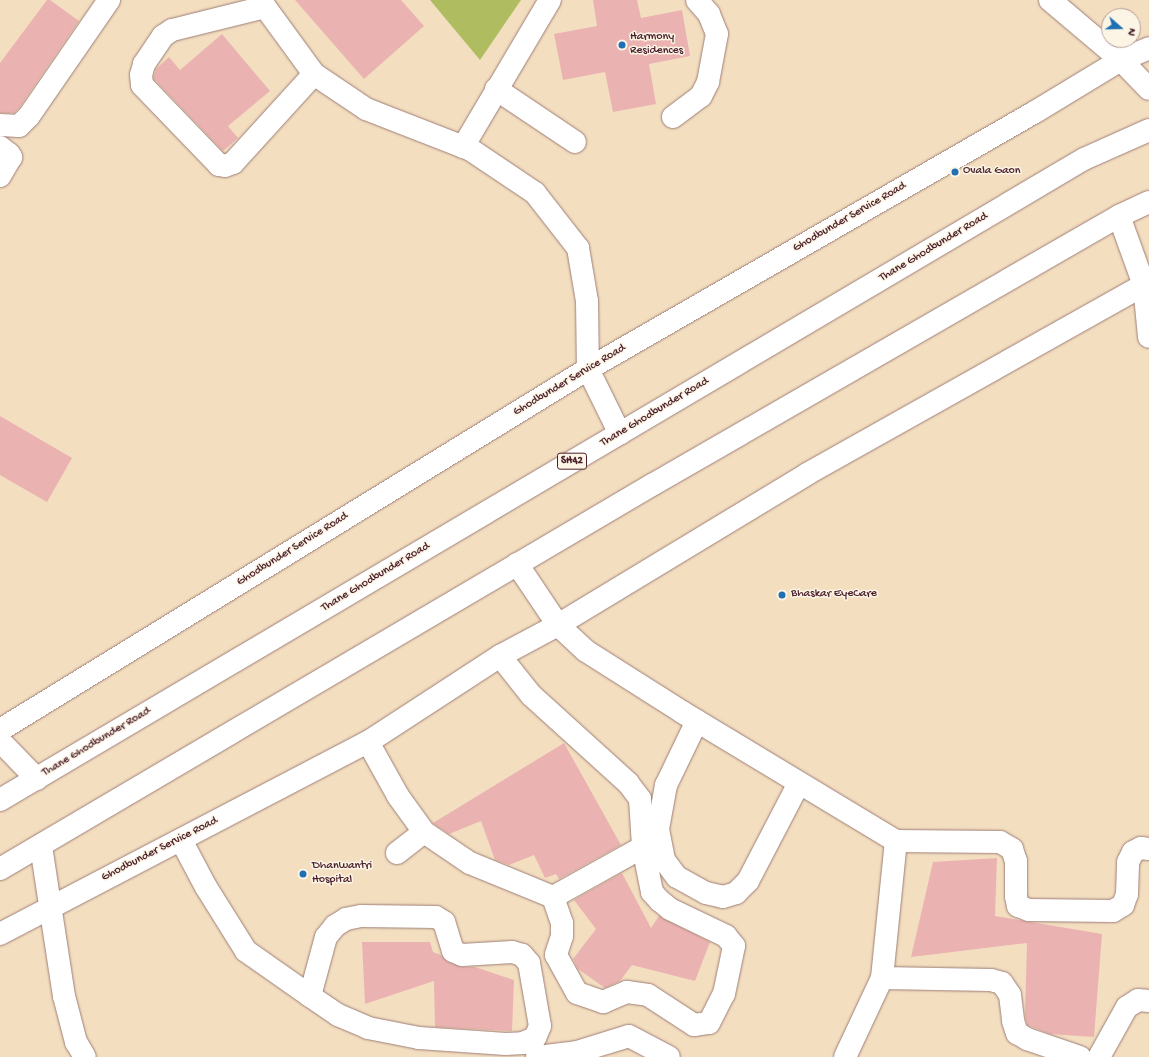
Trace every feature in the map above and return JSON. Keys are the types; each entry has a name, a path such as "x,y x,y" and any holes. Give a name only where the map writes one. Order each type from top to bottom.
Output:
{"street":[{"path":"0,125 19,126 29,116 109,0"},
{"path":"463,147 550,0"},
{"path":"673,117 701,96 708,82 717,34 709,14 697,0"},
{"path":"1050,0 1121,60 1149,89"},
{"path":"314,74 233,163 225,166 219,165 142,85 141,75 144,64 163,36 172,30 262,3 314,74 366,109 471,150 535,193 578,248 587,301 588,369 620,434"},
{"name":"Ghodbunder Service Road","path":"0,730 588,369 1028,116 1121,60 1149,48"},
{"path":"496,89 575,142"},
{"name":"Thane Ghodbunder Road","path":"0,800 1084,159 1149,130"},
{"path":"0,147 11,157 0,176"},
{"path":"0,869 517,564 1119,216 1149,202"},
{"path":"1119,216 1146,284 1149,337"},
{"name":"Ghodbunder Service Road","path":"0,934 368,742 500,656 558,625 807,474 1146,284"},
{"path":"517,564 558,625 586,651 697,721 896,841 1000,842 1012,849 1016,861 1016,896 1018,906 1029,910 1114,911 1123,905 1126,894 1128,862 1133,852 1142,848 1149,849"},
{"path":"368,742 398,796 424,832 470,863 553,897 562,923 562,936 556,955 577,993 604,1002 627,992 648,995 694,1025 709,1023 724,994 734,946 726,936 670,909 660,902 652,892 643,847 640,799 628,783 531,695 500,656"},
{"path":"697,721 666,785 658,829 664,860 677,877 706,893 723,897 736,892 748,881 799,783"},
{"path":"0,741 37,779"},
{"path":"397,853 424,832"},
{"path":"181,840 206,887 246,951 310,996 338,1015 368,1028 420,1038 506,1044 523,1043 535,1038 540,1026 529,962 522,955 512,952 462,955 453,951 444,922 436,917 361,916 346,919 335,926 326,937 310,996"},
{"path":"845,1057 882,978 896,841"},
{"path":"41,846 64,996 76,1042 85,1057"},
{"path":"553,897 643,847"},
{"path":"882,978 991,980 1002,983 1010,995 1013,1021 1018,1033 1027,1039 1080,1057"},
{"path":"1099,1057 1127,1007 1138,1000 1149,1001"},
{"path":"537,1057 631,1047 669,1057"}],"green space":[{"path":"430,0 521,0 480,60"}],"building":[{"path":"47,0 50,0 79,21 19,108 14,113 0,113 0,63"},
{"path":"295,0 401,0 424,26 364,79"},
{"name":"Harmony Residences","path":"593,0 637,0 641,18 682,10 690,56 649,64 656,104 613,112 605,72 563,80 554,34 597,26"},
{"path":"222,34 270,91 228,126 238,138 223,151 154,79 156,69 169,57 180,70"},
{"path":"0,416 72,458 47,502 0,475"},
{"path":"564,743 621,845 559,879 556,874 545,878 534,855 509,865 495,860 481,821 449,834 433,823"},
{"path":"997,858 995,916 1102,934 1094,1037 1050,1034 1027,1025 1025,1015 1027,943 911,957 933,862"},
{"path":"622,873 651,928 659,916 710,942 695,981 632,965 620,981 605,988 578,969 573,959 596,929 574,900"},
{"path":"362,942 430,942 433,952 441,955 448,962 462,967 475,967 514,980 512,1031 435,1027 434,981 365,1004"}],"place":[{"name":"Harmony Residences","path":"622,45"},
{"name":"Ovala Gaon","path":"955,172"},
{"name":"Bhaskar EyeCare","path":"782,595"},
{"name":"Dhanwantri Hospital","path":"303,874"}]}
